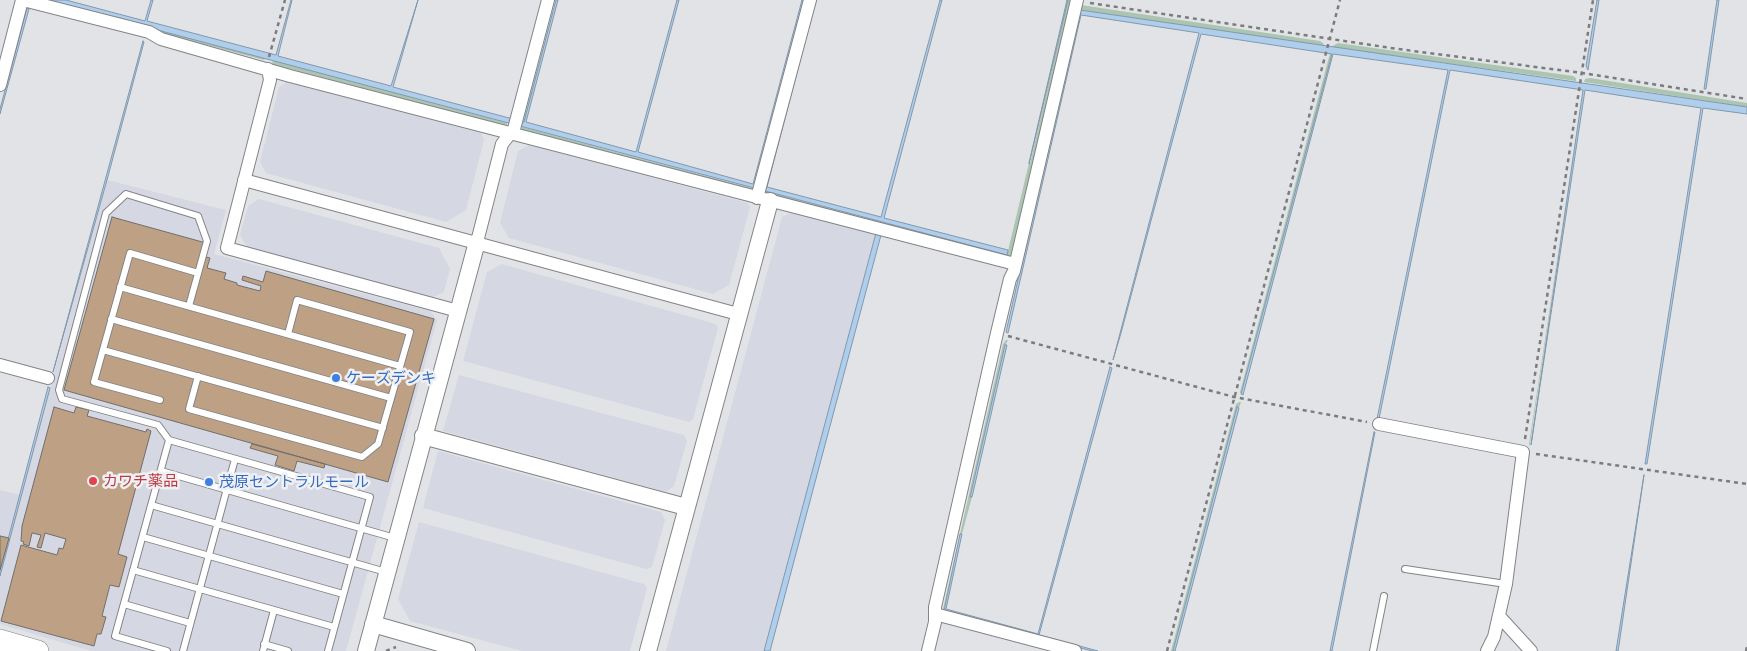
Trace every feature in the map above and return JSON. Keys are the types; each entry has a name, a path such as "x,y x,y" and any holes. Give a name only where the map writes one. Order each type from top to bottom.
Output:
{"highway":[{"path":"0,640 38,651"}],"street":[{"path":"0,85 23,0 149,32 161,39 268,69 1015,264"},
{"path":"366,651 502,144 514,129 548,0"},
{"path":"648,651 738,314 810,0"},
{"path":"928,651 935,607 997,334 1076,1"},
{"path":"268,69 270,80 227,248 458,311"},
{"path":"244,180 738,314"},
{"path":"0,365 48,378"},
{"path":"1379,424 1523,452 1506,584 1494,637 1487,651"},
{"path":"423,436 686,507"},
{"path":"935,614 1076,651"},
{"path":"1499,616 1531,651"},
{"path":"373,624 468,651"}],"lane":[{"path":"189,306 207,241 198,216 126,194 106,213 59,390 62,399 158,425 169,440 370,498 328,651"},
{"path":"160,400 94,382 130,253 198,272"},
{"path":"120,287 400,366"},
{"path":"198,376 189,408 362,457 378,444 410,332 297,300 288,334"},
{"path":"111,319 392,398"},
{"path":"103,350 383,428"},
{"path":"167,651 115,636 169,440"},
{"path":"183,651 235,459"},
{"path":"161,471 397,538"},
{"path":"151,504 388,572"},
{"path":"142,537 343,594"},
{"path":"1405,568 1506,584"},
{"path":"133,570 334,627"},
{"path":"1373,651 1384,596"},
{"path":"124,604 190,623"},
{"path":"274,610 264,648 288,651"}],"path":[{"path":"268,69 267,64 284,0"},
{"path":"1167,651 1340,0"},
{"path":"1593,0 1523,452 1747,484"},
{"path":"1076,1 1330,39 1582,73 1747,99"},
{"path":"997,334 1234,396 1379,424"},
{"path":"386,651 398,647"}],"shaded area":[{"path":"287,82 481,133 484,140 466,210 446,222 266,173 260,162 279,87"},
{"path":"529,145 748,203 750,207 729,285 713,294 509,238 500,223 518,151"},
{"name":"茂原セントラルモール","path":"107,180 226,210 214,254 430,311 437,320 346,651 91,651 0,624 0,576"},
{"path":"259,199 439,248 450,269 444,292 433,297 248,249 240,235 248,206"},
{"path":"790,213 876,233 764,651 666,651 782,217"},
{"path":"502,264 716,324 718,328 693,419 689,422 463,361 487,272"},
{"path":"459,375 684,435 687,441 674,486 666,492 443,431"},
{"path":"438,451 661,512 665,520 652,567 646,569 423,508"},
{"path":"0,490 20,495 9,538 0,536"},
{"path":"419,522 644,584 647,588 630,651 522,651 410,621 398,599"}],"green space":[{"path":"36,0 44,0 265,58 264,60"},
{"path":"556,0 525,122 523,122"},
{"path":"1068,0 1071,0 1012,258 766,194 764,191 1007,255"},
{"path":"1081,5 1320,41 1324,44 1323,46 1080,10"},
{"path":"1338,43 1573,76 1576,78 1576,81 1331,47"},
{"path":"1330,53 1332,54 1241,394 1240,392"},
{"path":"273,60 507,123 506,126 272,64"},
{"path":"1590,78 1747,103 1747,107 1584,82 1585,79"},
{"path":"1583,90 1530,444 1530,447 1529,444"},
{"path":"522,127 755,189 521,130"},
{"path":"1008,340 970,496 972,497 962,534 960,534 944,611 943,609 1003,344"},
{"path":"1241,402 1239,408 1237,407 1173,651 1171,651 1236,404"},
{"path":"944,611 1092,651 945,612"}],"water":[{"path":"44,0 66,0 145,21 151,0 153,0 147,21 276,55 292,0 278,56 391,86 418,0 393,87 524,122 556,0 558,0 526,122 636,152 677,0 679,0 638,152 753,184 802,0 816,0 767,187 881,217 940,0 942,0 884,218 1008,250 1007,255"},
{"path":"1068,0 1029,164 1029,163"},
{"path":"1597,0 1599,0 1588,70 1586,66"},
{"path":"1717,0 1719,0 1706,89 1704,89"},
{"path":"27,8 29,9 0,114 0,109"},
{"path":"1080,10 1747,107 1747,114 1703,108 1647,464 1645,464 1701,108 1585,90 1531,445 1583,90 1450,70 1379,419 1377,419 1448,70 1333,54 1243,395 1241,394 1332,54 1201,34 1113,360 1199,33 1081,15 1008,333 1006,332"},
{"path":"143,41 107,180 53,372"},
{"path":"876,233 881,235 770,651 764,651"},
{"path":"1005,345 1007,345 972,497 970,497"},
{"path":"1110,367 1112,368 1039,635 1098,651 1092,651 944,611 960,534 962,534 946,609 1038,634"},
{"path":"48,387 50,388 0,576 0,570"},
{"path":"1237,407 1239,408 1175,651 1173,651"},
{"path":"1374,432 1332,651 1330,651"},
{"path":"1644,475 1619,645 1618,651 1616,651"}],"building":[{"path":"112,217 206,243 202,256 210,258 207,268 226,273 224,279 237,283 237,285 260,291 261,286 242,280 243,276 263,282 266,271 434,319 388,482 64,390"},
{"path":"54,407 74,413 76,407 89,410 87,416 146,432 147,429 151,431 118,554 127,557 119,587 110,585 102,616 106,617 101,634 97,634 94,646 1,621 21,545 57,555 59,548 63,549 66,539 45,533 41,548 37,547 41,535 32,533 29,546 21,541 22,526"},
{"path":"252,444 325,464 324,468 297,461 294,471 275,465 278,456 250,448"},
{"path":"0,536 9,538 0,570"}],"place":[{"name":"ケーズデンキ","path":"336,378"},
{"name":"カワチ薬品","path":"93,481"},
{"name":"茂原セントラルモール","path":"209,482"}]}
